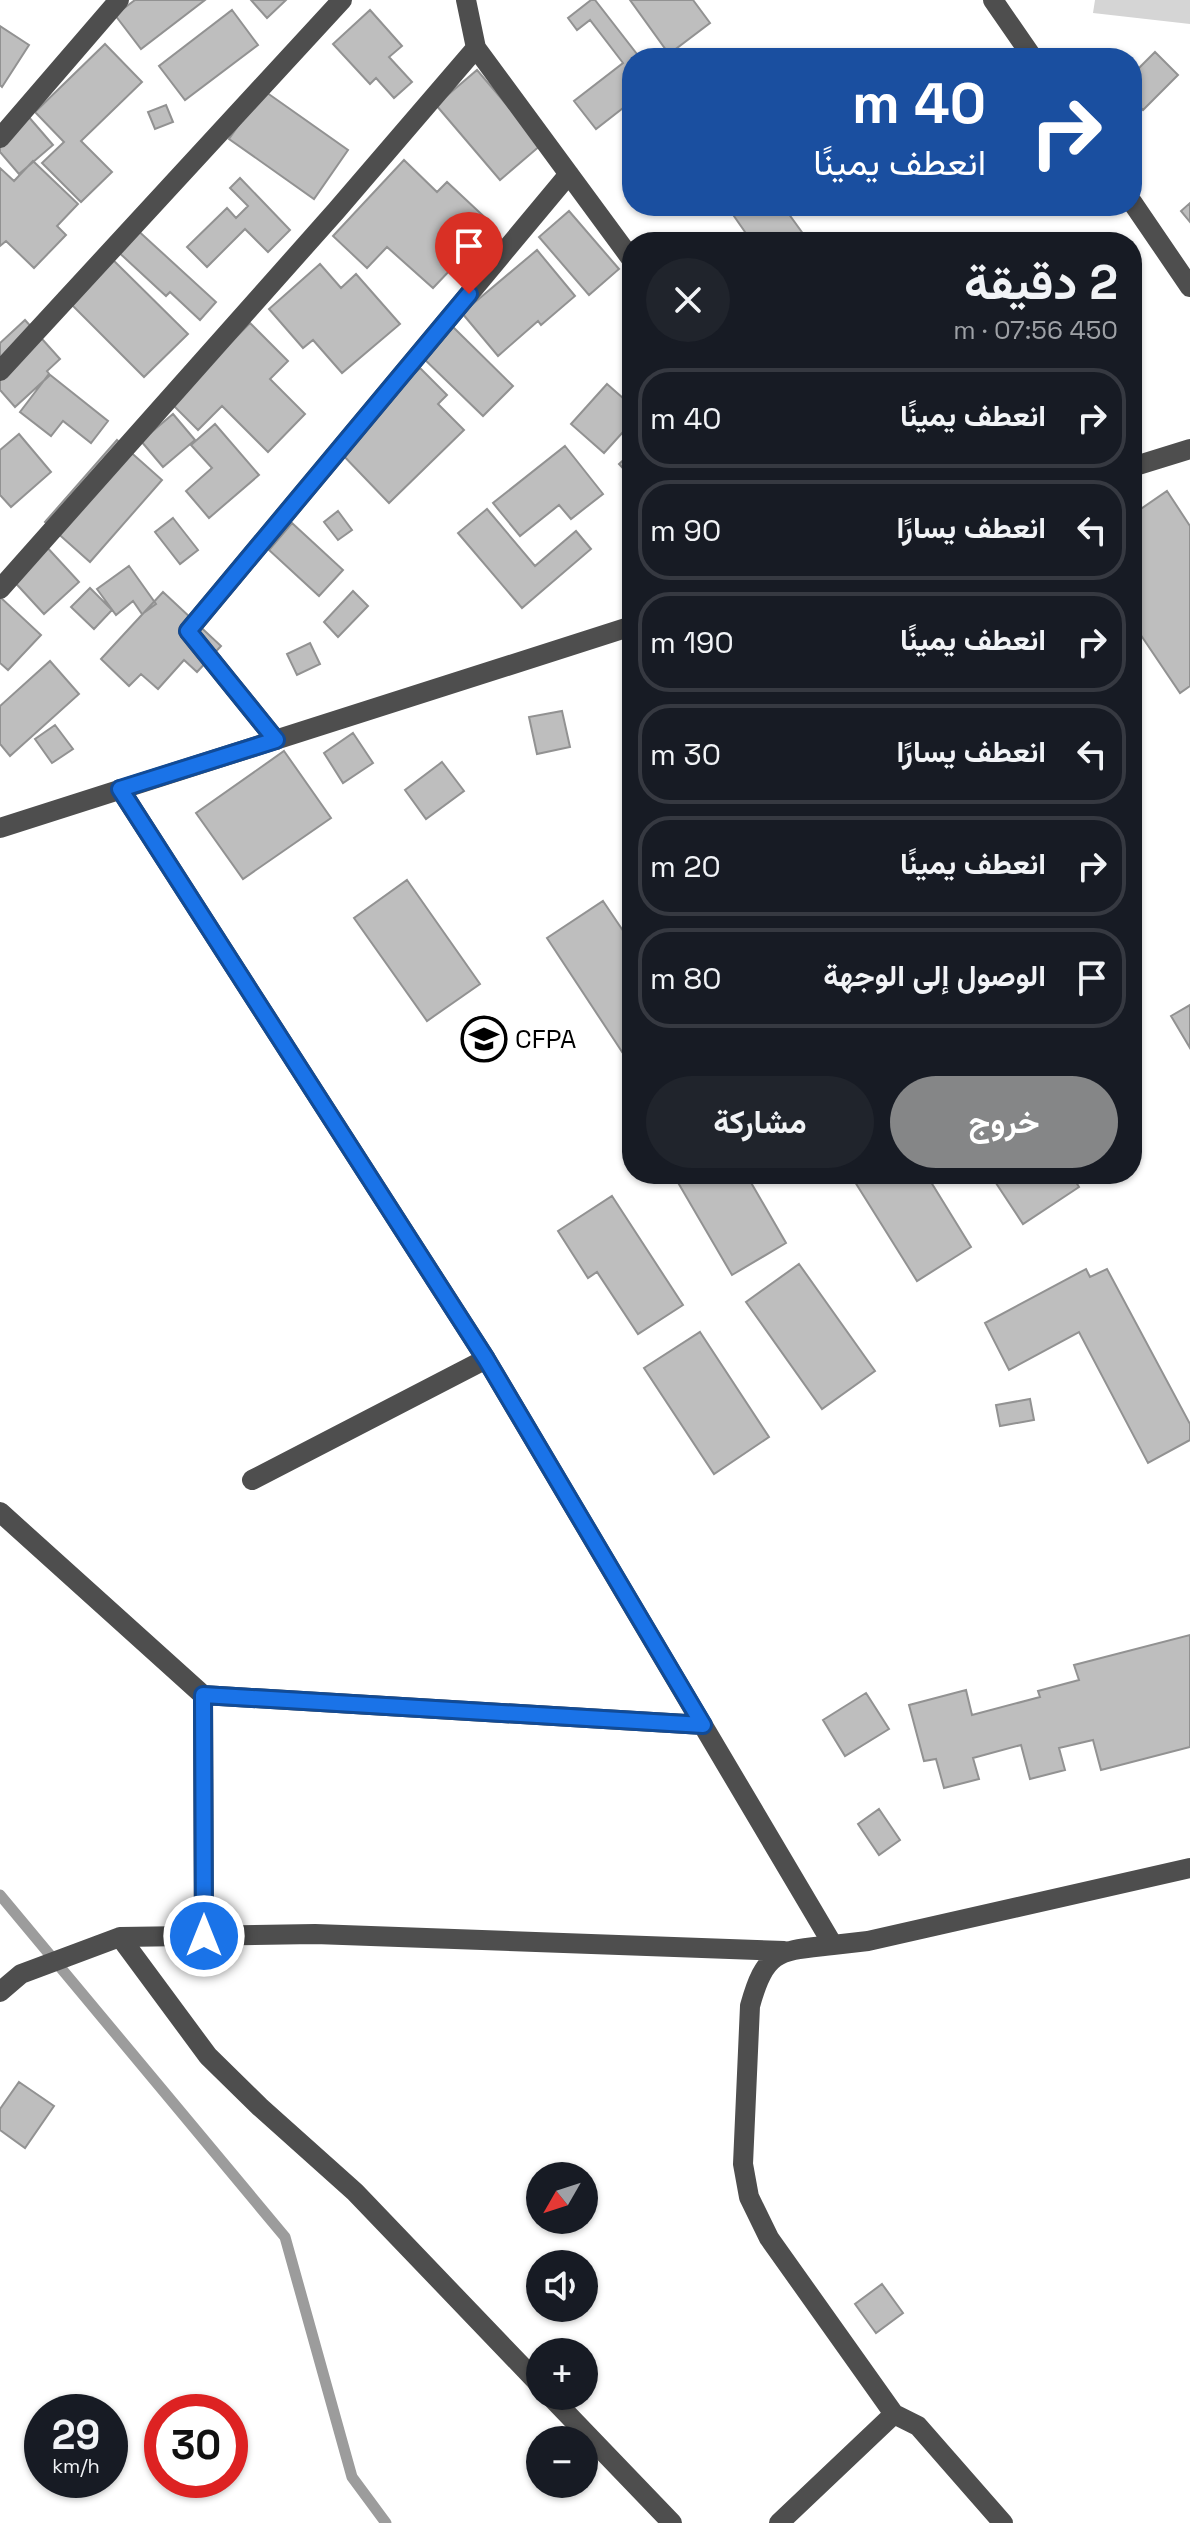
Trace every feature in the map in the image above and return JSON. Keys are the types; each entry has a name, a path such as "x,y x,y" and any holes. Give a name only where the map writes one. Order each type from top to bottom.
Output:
{"street":[{"path":"0,138 119,0"},
{"path":"0,371 342,0"},
{"path":"466,0 476,48 622,246"},
{"path":"993,0 1026,48"},
{"path":"0,589 336,211 476,48"},
{"path":"276,740 188,631 569,174"},
{"path":"1142,216 1190,287"},
{"path":"1142,464 1190,449"},
{"path":"0,828 622,629"},
{"path":"120,789 486,1359 833,1945"},
{"path":"252,1480 486,1359"},
{"path":"0,1512 203,1695 703,1725"},
{"path":"203,1695 204,1936"},
{"path":"0,1992 21,1974 120,1937 315,1934 784,1951 868,1941 1190,1868"},
{"path":"120,1937 208,2056 355,2192 526,2370"},
{"path":"784,1951 766,1966 750,2006 743,2164 749,2197 769,2238 894,2414 918,2426 1003,2523"},
{"path":"563,2410 672,2523"},
{"path":"779,2523 894,2414"}],"shaded area":[{"path":"1095,0 1190,0 1190,24 1093,13"}],"building":[{"path":"135,0 205,0 141,49 115,15"},
{"path":"251,0 286,0 267,18"},
{"path":"595,0 632,48 622,48 622,62 590,20 577,30 568,18"},
{"path":"630,0 693,0 710,23 677,48 665,48"},
{"path":"232,10 258,45 185,100 159,66"},
{"path":"370,10 402,46 389,57 412,82 394,98 376,78 370,84 333,44"},
{"path":"0,26 29,45 2,87 0,85"},
{"path":"105,44 142,82 81,141 112,172 81,202 42,163 64,142 35,112"},
{"path":"1155,52 1178,75 1143,110 1142,109 1142,65"},
{"path":"622,64 622,109 596,129 574,101"},
{"path":"477,70 541,145 500,180 436,105"},
{"path":"263,90 348,150 314,199 229,139"},
{"path":"166,105 173,122 155,129 148,112"},
{"path":"21,108 53,145 19,174 0,152 0,127"},
{"path":"404,160 437,192 447,182 493,225 433,288 387,247 367,268 333,236"},
{"path":"33,161 78,204 57,226 66,235 34,268 6,241 0,246 0,168 14,181"},
{"path":"240,178 290,230 268,252 245,229 207,267 187,247 227,208 236,218 248,206 230,188"},
{"path":"1190,203 1190,222 1181,211"},
{"path":"569,211 619,269 589,295 539,237"},
{"path":"734,216 790,216 802,232 745,232"},
{"path":"134,227 216,302 200,320 170,292 166,296 114,248"},
{"path":"103,250 188,334 144,377 60,293"},
{"path":"537,250 575,296 541,325 538,321 498,356 462,313"},
{"path":"320,264 341,288 356,274 400,324 342,373 313,340 303,348 269,309"},
{"path":"25,320 60,359 47,371 50,375 15,407 0,390 0,343"},
{"path":"250,323 288,361 270,379 305,414 268,452 222,406 198,430 171,403"},
{"path":"450,324 513,386 483,416 420,355"},
{"path":"420,368 447,395 438,404 464,430 389,503 337,449"},
{"path":"49,374 108,421 91,443 63,421 51,436 20,412"},
{"path":"607,384 622,397 622,433 604,453 571,424"},
{"path":"173,414 195,440 163,467 141,441"},
{"path":"215,424 259,475 209,518 186,491 212,468 191,445"},
{"path":"19,434 51,472 11,507 0,495 0,450"},
{"path":"117,440 162,480 90,562 45,522"},
{"path":"565,446 603,494 571,519 559,505 520,536 493,503"},
{"path":"1167,491 1190,526 1190,686 1180,693 1142,637 1142,508"},
{"path":"487,509 535,566 576,531 591,549 522,608 458,533"},
{"path":"338,511 352,530 338,540 324,522"},
{"path":"173,518 198,550 180,564 155,532"},
{"path":"292,523 343,570 319,596 269,550"},
{"path":"44,544 79,582 44,614 9,576"},
{"path":"129,566 156,604 142,614 133,601 116,615 97,589"},
{"path":"90,588 112,610 94,629 71,607"},
{"path":"353,591 368,606 338,637 324,622"},
{"path":"163,592 221,646 197,672 184,660 158,689 141,674 129,686 101,659"},
{"path":"0,597 41,635 8,670 0,663"},
{"path":"310,643 320,664 297,675 287,654"},
{"path":"50,661 79,694 10,756 0,744 0,706"},
{"path":"562,711 570,747 537,754 529,717"},
{"path":"55,725 73,749 52,763 35,739"},
{"path":"353,733 373,763 343,783 324,753"},
{"path":"284,751 331,818 243,879 196,813"},
{"path":"442,762 464,791 426,819 405,790"},
{"path":"407,880 480,984 427,1021 354,918"},
{"path":"603,901 622,929 622,1052 547,938"},
{"path":"1190,1005 1190,1048 1171,1016"},
{"path":"679,1184 752,1184 786,1243 732,1275"},
{"path":"856,1184 932,1184 971,1247 917,1281"},
{"path":"997,1184 1077,1184 1079,1187 1023,1224"},
{"path":"612,1196 683,1305 638,1334 597,1272 588,1278 558,1231"},
{"path":"799,1264 875,1371 822,1409 746,1302"},
{"path":"1086,1269 1090,1277 1107,1269 1190,1424 1190,1440 1148,1463 1079,1332 1009,1370 985,1323"},
{"path":"700,1332 769,1437 714,1474 644,1368"},
{"path":"1030,1399 1034,1420 1000,1426 996,1405"},
{"path":"1190,1635 1190,1747 1101,1770 1093,1740 1059,1748 1065,1770 1030,1779 1021,1745 973,1758 979,1779 944,1788 936,1759 924,1761 909,1705 966,1690 972,1715 1040,1697 1038,1691 1079,1680 1074,1665"},
{"path":"866,1693 889,1729 845,1756 823,1720"},
{"path":"879,1809 900,1840 879,1855 858,1824"},
{"path":"19,2082 54,2106 25,2148 0,2130 0,2109"},
{"path":"882,2284 903,2313 876,2333 855,2304"}],"waterway":[{"path":"0,1895 285,2237 352,2477 386,2523"}],"place":[{"name":"CFPA","path":"484,1039"}],"route":[{"path":"204,1936 203,1695 703,1725 486,1359 120,789 276,740 188,631 469,294"}]}
